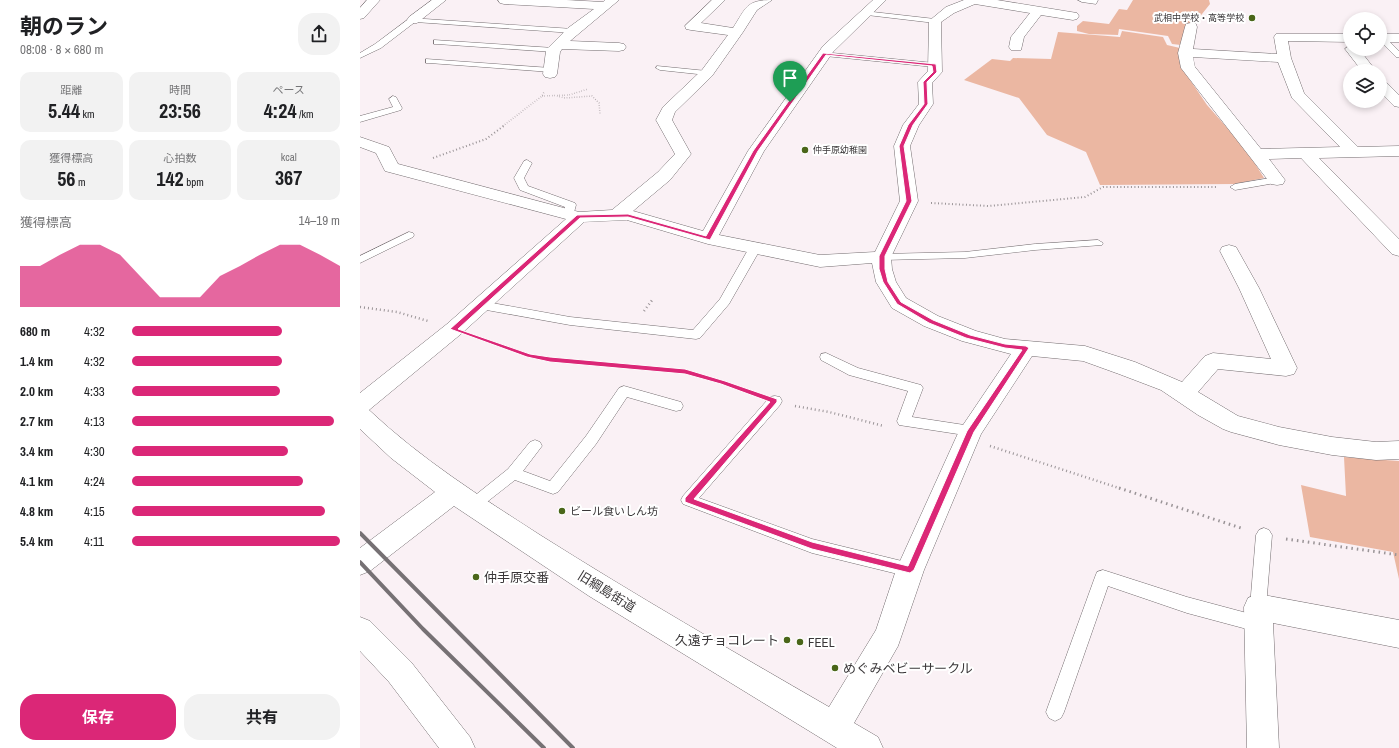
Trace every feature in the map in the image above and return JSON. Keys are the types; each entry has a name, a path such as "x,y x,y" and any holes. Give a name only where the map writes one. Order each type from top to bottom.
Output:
{"street":[{"path":"360,15 374,0"},
{"path":"413,20 440,0"},
{"path":"504,0 610,3"},
{"path":"719,0 691,26 737,32"},
{"path":"617,215 664,176 683,154 664,120 668,110 707,73 737,32 752,8 766,0"},
{"path":"708,238 756,151 825,54 880,0"},
{"path":"1072,16 974,0 950,10 935,21 935,72 925,82 926,104 911,125 902,146 909,201 882,256 882,269 886,282 899,303 931,322 969,336 1005,346 1085,354 1128,368 1169,384 1206,409 1231,423 1279,436 1340,447 1376,451 1399,450"},
{"path":"550,72 557,47 574,31 610,3"},
{"path":"1016,46 1018,37 1038,10"},
{"path":"1191,27 1185,53 1188,68 1277,180"},
{"path":"1343,42 1281,37 1284,58 1297,95 1354,152"},
{"path":"1387,38 1399,38"},
{"path":"557,47 619,47"},
{"path":"1185,53 1284,58"},
{"path":"1387,91 1399,103"},
{"path":"360,142 383,150 391,167 404,168 574,215 628,215 708,238 820,261 882,256"},
{"path":"1257,154 1399,151"},
{"path":"1305,153 1399,250"},
{"path":"360,405 454,329 574,215"},
{"path":"1184,394 1213,361 1286,368 1249,288 1229,251"},
{"path":"834,728 888,636 910,570 969,435 1026,348"},
{"name":"旧綱島街道","path":"360,415 380,435 464,499 599,587 867,748"},
{"path":"360,563 464,499"},
{"path":"1263,748 1258,616 1399,634"},
{"path":"360,631 400,672 459,748"}],"lane":[{"path":"1082,0 1093,2 1094,0"},
{"path":"867,13 935,21"},
{"path":"360,56 378,46 413,20 574,31"},
{"path":"437,42 557,47"},
{"path":"1387,44 1399,55"},
{"path":"825,54 934,65"},
{"path":"429,61 550,72"},
{"path":"660,68 707,73"},
{"path":"360,119 398,108 393,98"},
{"path":"527,163 520,178 524,188 572,205 574,215"},
{"path":"1236,187 1277,180"},
{"path":"360,260 409,235"},
{"path":"882,256 965,255 1098,242"},
{"path":"481,305 570,320 696,335 725,301 755,248"},
{"path":"826,357 854,372 916,388 904,421 969,435"},
{"path":"514,473 552,488 591,440 624,391 676,406"},
{"path":"775,401 688,500 812,546 910,570"},
{"path":"464,499 514,473 535,446"},
{"path":"1055,712 1103,577 1187,605 1258,616 1264,535"}],"path":[{"path":"404,168 486,139 542,96 550,72"},
{"path":"542,96 569,95 588,89"},
{"path":"557,96 565,98 592,96 599,103 600,114"},
{"path":"909,201 989,206 1085,197 1103,187 1236,187"},
{"path":"360,307 397,312 454,329 529,356 550,360 685,372 723,382 786,405 829,412 891,428"},
{"path":"969,435 1068,470 1264,535 1399,555"}],"shaded area":[{"path":"1133,0 1209,0 1210,4 1194,24 1187,23 1181,45 1172,44 1168,36 1119,29 1118,35 1089,34 1077,31 1077,26 1083,21 1109,24 1119,9 1127,10"},
{"path":"1122,31 1163,37 1167,45 1180,48 1182,68 1207,105 1246,149 1264,178 1235,184 1100,185 1086,152 1047,135 1019,98 964,80 992,59 1010,61 1013,58 1051,59 1058,32 1120,37"},
{"path":"1344,457 1399,461 1399,579 1393,552 1310,537 1301,485 1346,496"}],"railway":[{"path":"360,533 573,748"},
{"path":"360,562 423,629 544,748"}],"place":[{"name":"武相中学校・高等学校","path":"1252,18"},
{"name":"仲手原幼稚園","path":"805,150"},
{"name":"ビール食いしん坊","path":"562,511"},
{"name":"仲手原交番","path":"476,577"},
{"name":"久遠チョコレート","path":"787,640"},
{"name":"FEEL","path":"800,642"},
{"name":"めぐみベビーサークル","path":"835,668"}],"route":[{"path":"825,54 934,65 935,72 925,82 926,104 911,125 902,146 909,201 882,256 882,269 886,282 899,303 931,322 969,336 1005,346 1026,348 971,431 910,570 812,546 688,500 775,401 723,382 685,372 550,360 529,356 454,329 579,216 628,215 708,238 756,151 790,102 825,54"}]}
